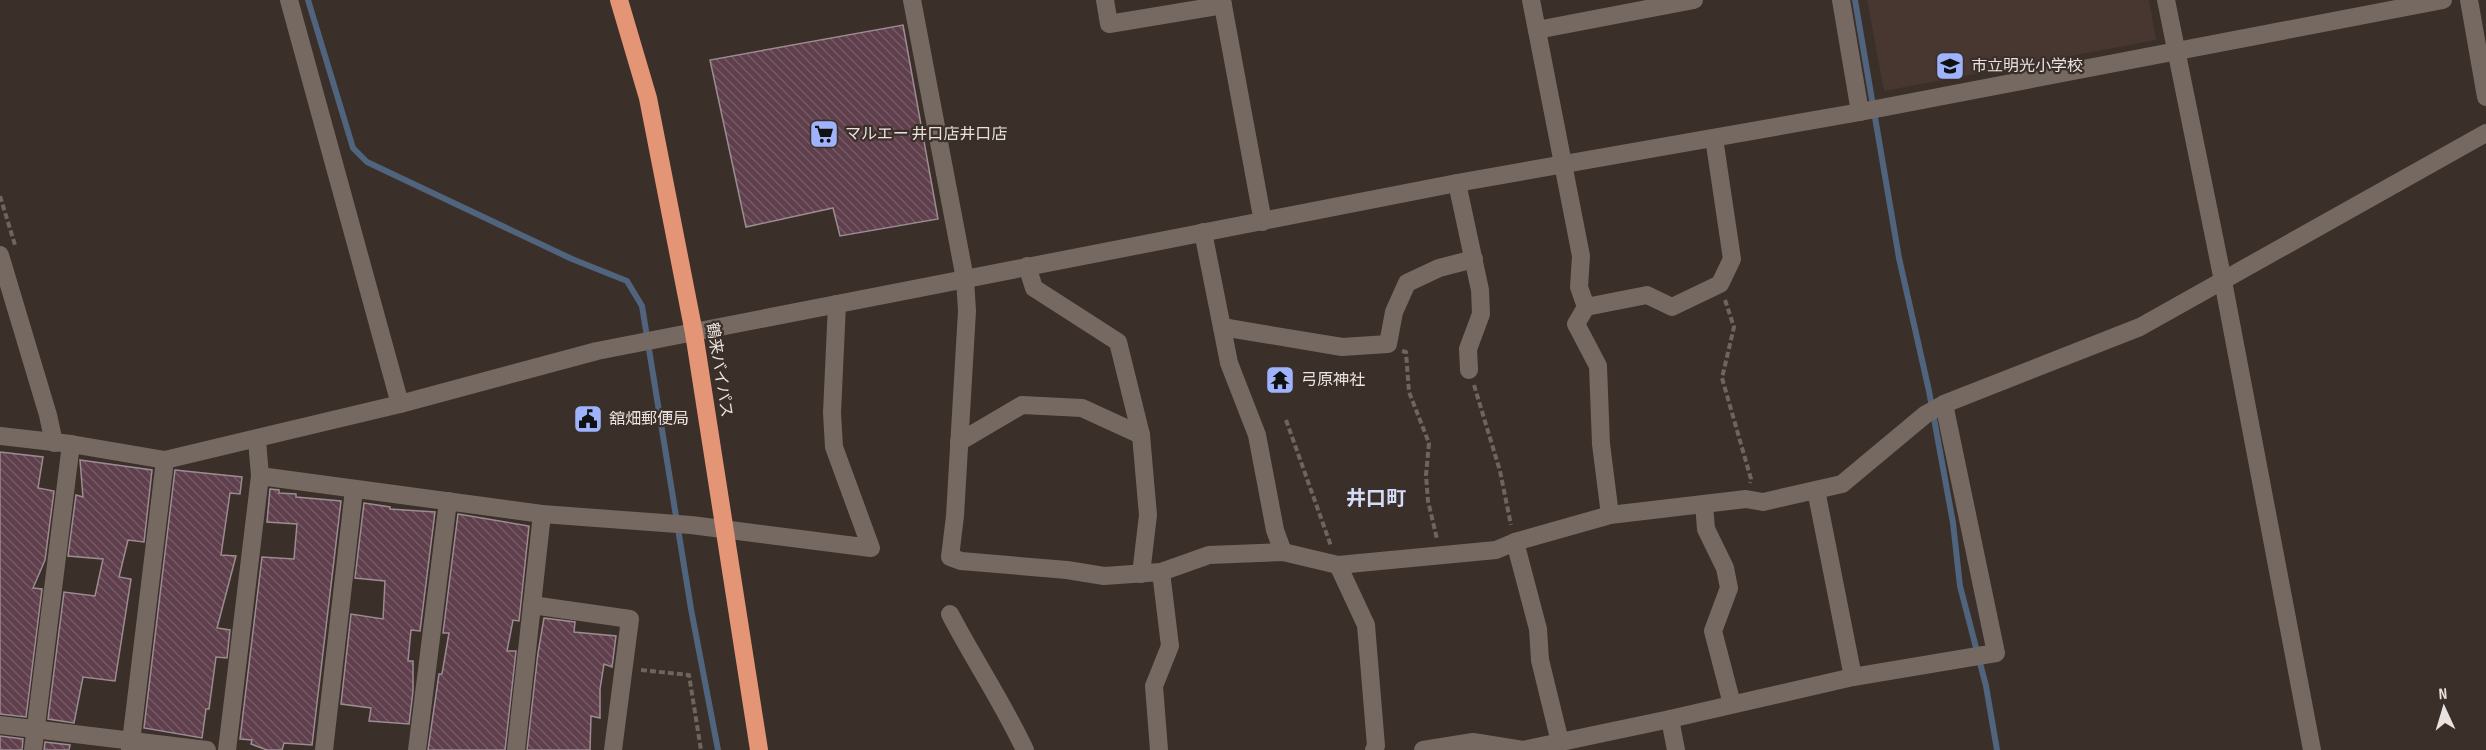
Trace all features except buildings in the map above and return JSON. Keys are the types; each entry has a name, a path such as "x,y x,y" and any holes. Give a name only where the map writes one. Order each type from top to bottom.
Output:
{"highway":[{"name":"鶴来バイパス","path":"619,0 648,98 694,333 759,750"}],"street":[{"path":"289,0 400,404"},
{"path":"912,0 965,279 967,311 955,516 950,557 961,561 1067,570 1104,576 1161,572 1209,555 1283,552 1338,565 1496,550 1515,542 1610,515 1746,499 1763,502 1842,484 1937,408 2140,327 2486,133"},
{"path":"1105,0 1109,24 1222,2 1263,222"},
{"path":"1532,0 1565,165 1581,256 1579,287 1586,307"},
{"path":"1537,30 1694,0"},
{"path":"1841,0 1869,110"},
{"path":"2166,0 2223,281 2312,750"},
{"path":"0,436 165,460 257,440 400,404 597,351 1457,183 1869,110 2176,51 2350,8 2443,0"},
{"path":"2469,0 2486,97"},
{"path":"1610,515 1601,444 1598,366 1576,324 1586,307 1647,295 1672,307 1720,284 1732,259 1714,138"},
{"path":"1457,183 1480,290 1481,314 1468,349 1469,370"},
{"path":"1203,232 1229,363 1257,435 1275,530 1283,552"},
{"path":"0,255 48,415 62,444 33,750"},
{"path":"1222,327 1342,347 1388,344 1394,312 1407,283 1439,268 1474,259"},
{"path":"1027,266 1034,288 1118,342 1141,435 1148,515 1141,574"},
{"path":"260,476 542,514 677,524 871,548 834,447 832,413 837,304"},
{"path":"959,442 1022,405 1082,408 1141,435"},
{"path":"1423,750 1473,742 1523,750 1852,677 1996,653 1937,408"},
{"path":"227,750 260,476 257,440"},
{"path":"130,745 165,460"},
{"path":"324,750 354,490"},
{"path":"1816,490 1852,677"},
{"path":"417,750 448,501"},
{"path":"1704,504 1706,529 1725,568 1729,588 1713,631 1732,704"},
{"path":"516,750 542,514"},
{"path":"1515,542 1538,629 1540,660 1560,742"},
{"path":"1338,565 1366,625 1376,746 1374,750"},
{"path":"1159,750 1154,686 1170,646 1161,572"},
{"path":"532,605 630,619 613,750"},
{"path":"950,614 971,655 1011,720 1025,750"},
{"path":"1670,719 1676,750"},
{"path":"0,725 130,745 207,750"}],"path":[{"path":"1720,284 1734,327 1722,378 1751,478 1746,499"},
{"path":"1388,344 1406,352 1409,392 1429,443 1426,475 1428,501 1437,532 1438,556"},
{"path":"1469,370 1500,471 1515,542"},
{"path":"1286,420 1338,565"},
{"path":"625,668 689,675 701,750"}],"shaded area":[{"name":"市立明光小学校","path":"1867,0 2149,0 2156,40 1884,91"}],"waterway":[{"path":"308,0 353,148 367,162 572,259 627,281 642,306 691,609 718,750"},
{"path":"1855,0 1899,258 1929,391 1953,523 1960,586 1986,686 1997,750"}],"place":[{"name":"市立明光小学校","path":"1950,66"},
{"name":"マルエー 井口店井口店","path":"824,134"},
{"name":"弓原神社","path":"1280,380"},
{"name":"舘畑郵便局","path":"588,419"}],"district":[{"name":"井口町","path":"1376,499"}]}
